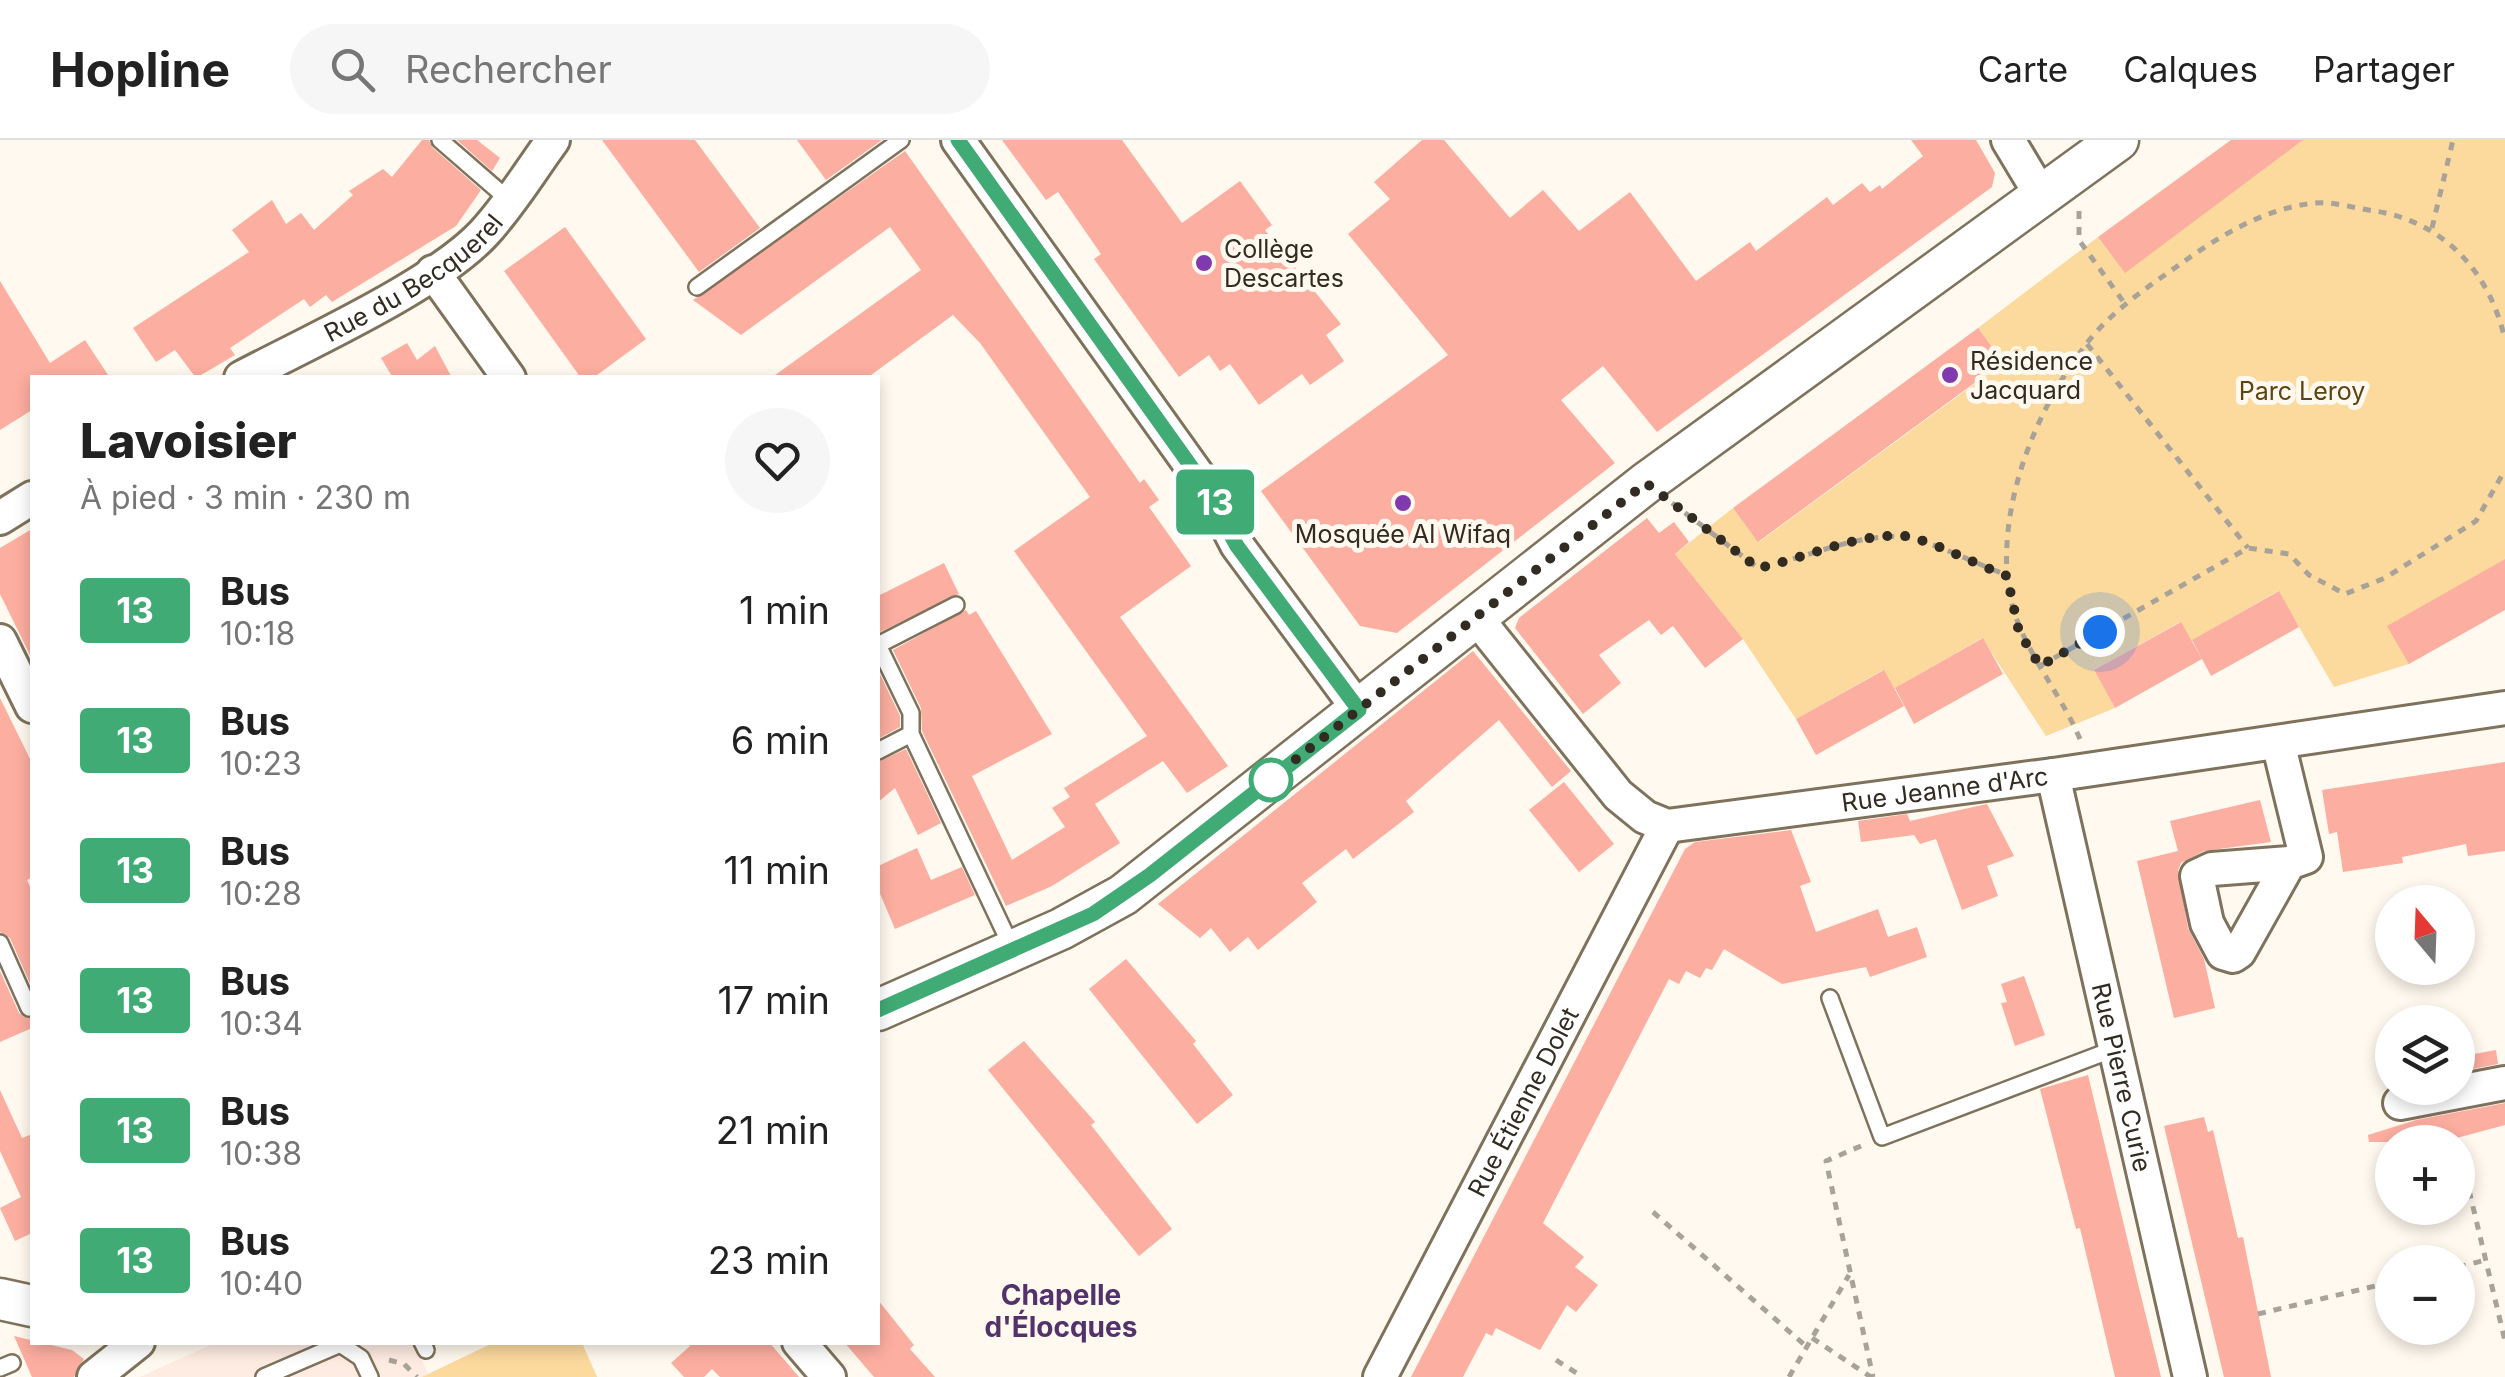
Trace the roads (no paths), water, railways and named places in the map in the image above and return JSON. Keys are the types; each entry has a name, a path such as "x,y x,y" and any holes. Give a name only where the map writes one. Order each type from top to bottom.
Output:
{"street":[{"name":"Rue du Becquerel","path":"246,375 433,272 485,232 553,140"},
{"path":"958,140 1200,479 1237,546 1359,710"},
{"path":"2008,140 2041,195"},
{"path":"880,1009 1093,914 1150,875 1646,483 2118,140"},
{"path":"433,272 507,375"},
{"path":"0,518 30,499"},
{"path":"1474,616 1618,795 1644,818 1666,826"},
{"path":"0,640 30,702"},
{"name":"Rue Jeanne d'Arc","path":"1666,826 2053,775 2505,708"},
{"path":"2278,742 2306,857 2289,863"},
{"name":"Rue Pierre Curie","path":"2053,775 2190,1377"},
{"name":"Rue Étienne Dolet","path":"1380,1377 1666,826"},
{"path":"2475,1089 2505,1083"},
{"path":"0,1299 30,1306"},
{"path":"94,1377 134,1345"},
{"path":"802,1345 829,1377"}],"lane":[{"path":"440,140 509,200"},
{"path":"697,287 901,140"},
{"path":"880,644 956,604"},
{"path":"880,649 911,713 911,734 1013,950"},
{"path":"880,750 911,734"},
{"path":"0,943 29,1008"},
{"path":"1830,998 1882,1137 2114,1049"},
{"path":"264,1377 335,1345"},
{"path":"339,1345 361,1358 370,1377"}],"place":[{"name":"Collège Descartes","path":"1204,263"},
{"name":"Résidence Jacquard","path":"1950,375"},
{"name":"Mosquée Al Wifaq","path":"1403,503"}],"district":[{"name":"Chapelle d'Élocques","path":"1061,1311"}],"park label":[{"name":"Parc Leroy","path":"2302,391"}]}
